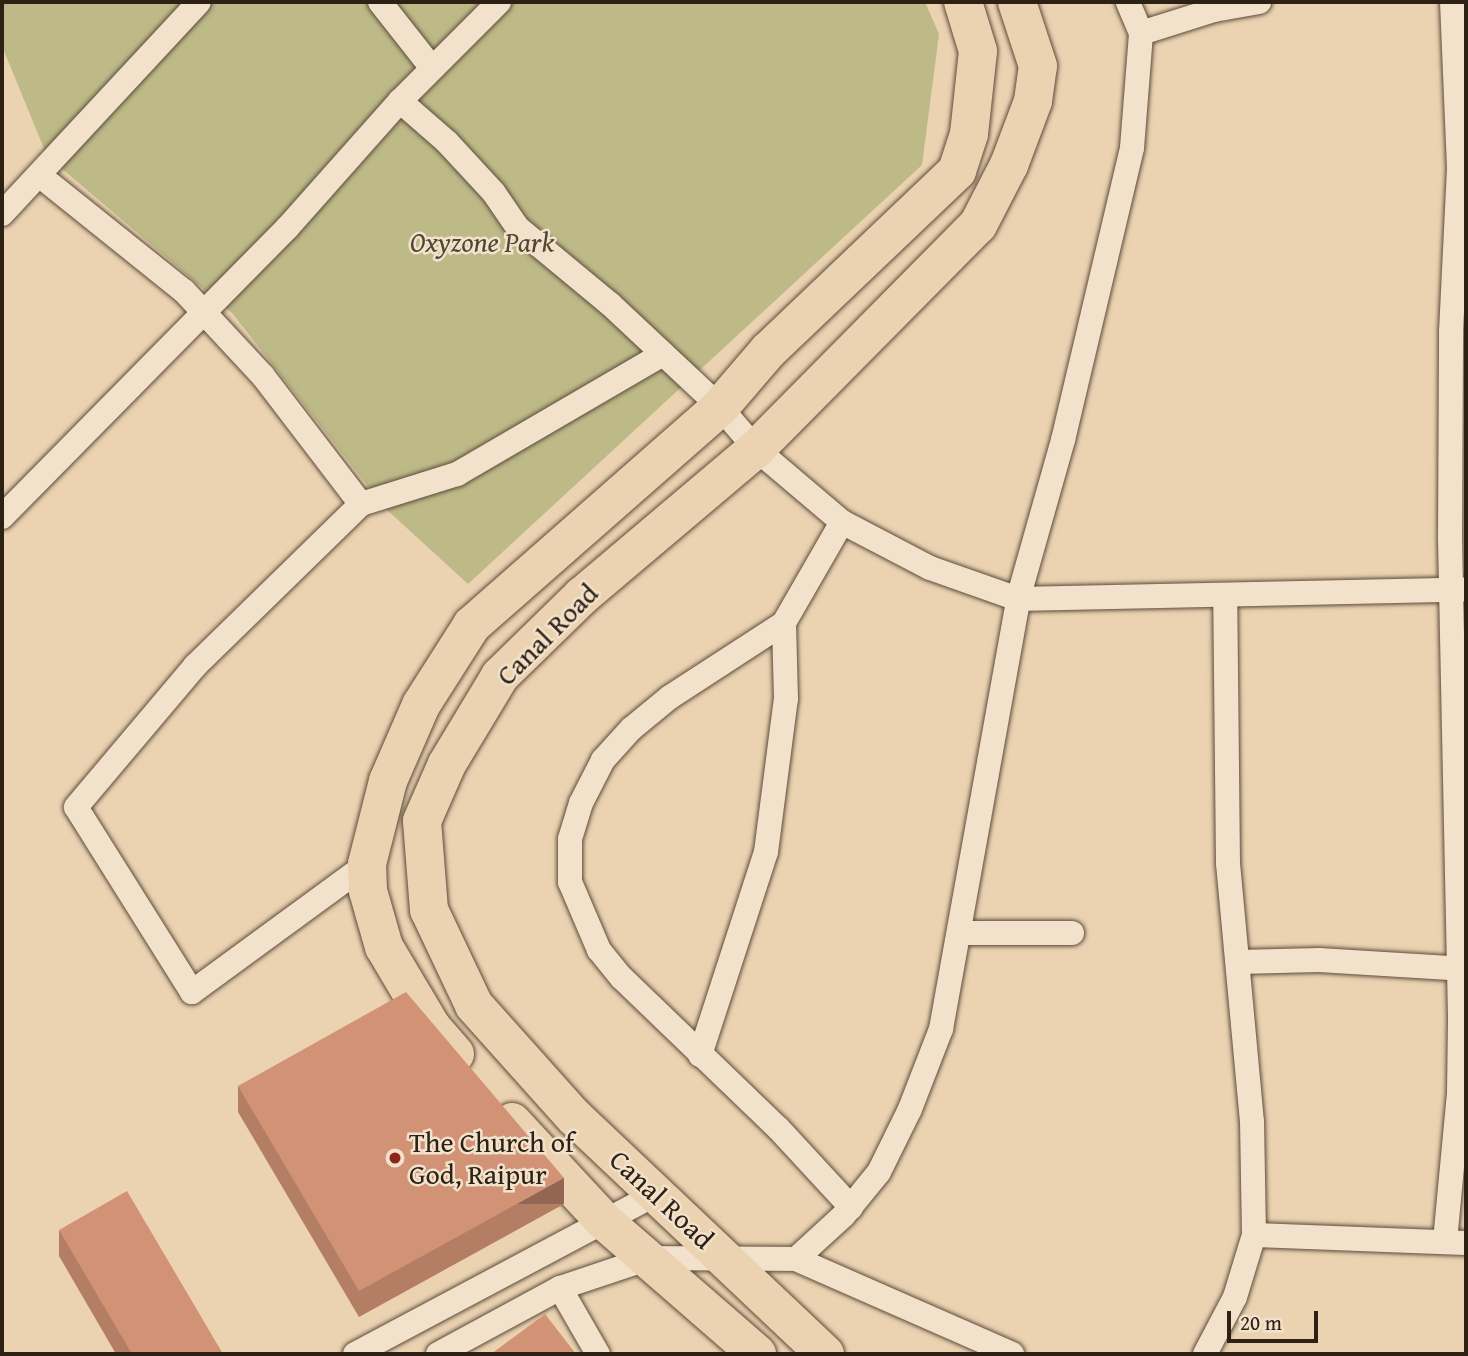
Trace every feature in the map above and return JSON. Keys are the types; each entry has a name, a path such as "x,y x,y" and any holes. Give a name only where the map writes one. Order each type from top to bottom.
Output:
{"main road":[{"name":"Canal Road","path":"757,1354 604,1221 431,1026 384,947 368,891 367,864 388,781 421,705 472,625 720,407 768,351 957,171 969,134 978,51 963,2"},
{"name":"Canal Road","path":"825,1354 574,1117 474,1005 429,910 422,821 447,764 500,676 582,596 756,449 978,225 1009,164 1033,101 1038,66 1017,2"}],"street":[{"path":"2,214 199,2"},
{"path":"380,2 432,68"},
{"path":"2,517 288,227 400,100 499,2"},
{"path":"796,1259 851,1207 894,1145 932,1056 960,933 1018,599 1063,440 1129,162 1141,33 1128,2"},
{"path":"1141,33 1214,10 1259,2"},
{"path":"1254,1235 1455,1242 1461,968 1460,591 1451,332 1459,168 1452,2"},
{"path":"400,100 447,142 494,192 518,228 663,354 720,407 756,449 842,522 930,568 1018,599 1225,598 1460,591"},
{"path":"39,175 184,291 263,376 361,504"},
{"path":"367,864 192,992 76,807 195,666 361,504 457,474 663,354"},
{"path":"842,522 784,623 708,671 631,729 603,760 581,803 570,839 570,881 599,950 851,1207"},
{"path":"1205,1354 1235,1297 1254,1235 1252,1122 1228,863 1225,598"},
{"path":"700,1055 766,852 786,699 784,623"},
{"path":"960,933 1072,933"},
{"path":"1238,962 1319,960 1461,968"},
{"path":"355,1354 656,1194"},
{"path":"438,1354 559,1288 649,1258 796,1259 987,1349 1012,1354"},
{"path":"559,1288 598,1354"}],"green space":[{"name":"Oxyzone Park","path":"2,2 925,2 939,34 922,165 468,584 386,509 232,313 47,156 2,46"}],"building":[{"name":"The Church of God, Raipur","path":"406,992 564,1178 359,1291 238,1086"},
{"path":"127,1191 223,1354 132,1354 59,1230"},
{"path":"545,1314 576,1354 491,1354"}],"place":[{"name":"The Church of God, Raipur","path":"395,1158"}]}
